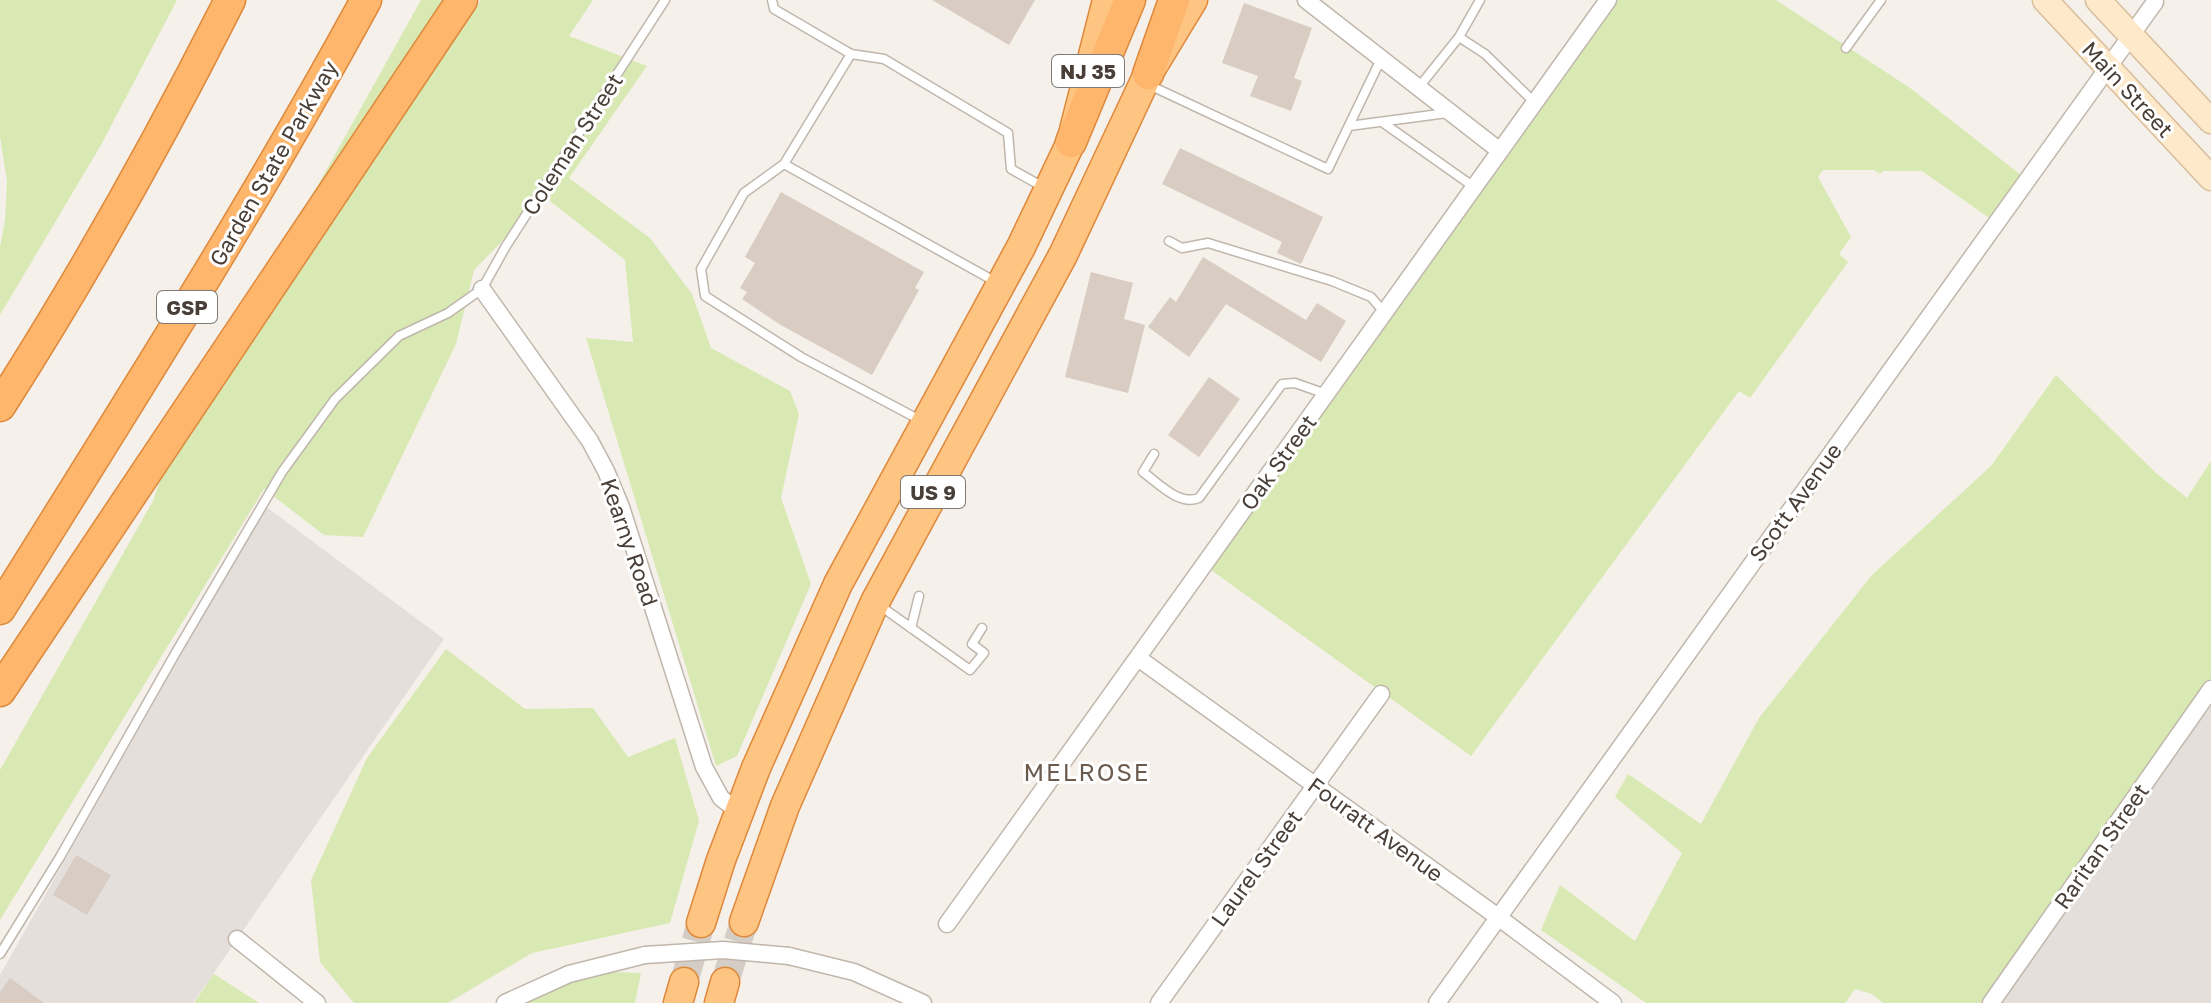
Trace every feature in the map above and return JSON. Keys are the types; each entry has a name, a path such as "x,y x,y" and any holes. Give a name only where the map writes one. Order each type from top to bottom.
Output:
{"highway":[{"path":"0,406 104,236 170,118 230,0"},
{"name":"Garden State Parkway","path":"0,609 259,189 366,0"},
{"path":"0,691 462,0"},
{"name":"NJ 35","path":"1071,142 1107,0"},
{"name":"US 9","path":"701,923 739,812 785,700 838,584 1049,190 1130,0"},
{"name":"US 9","path":"744,922 785,806 875,602 1063,255 1146,78 1174,0"},
{"name":"NJ 35","path":"1146,78 1193,0"}],"main road":[{"name":"Main Street","path":"2045,0 2211,178"},
{"name":"Main Street","path":"2098,0 2210,118"}],"street":[{"path":"1306,0 1500,151"},
{"name":"Oak Street","path":"947,924 1608,0"},
{"name":"Scott Avenue","path":"1437,1003 2155,2"},
{"name":"Kearny Road","path":"482,289 587,437 606,471 621,507 704,767 721,798 739,812"},
{"name":"Fouratt Avenue","path":"1138,658 1613,1003"},
{"name":"Raritan Street","path":"1991,1003 2210,692"},
{"name":"Laurel Street","path":"1159,1003 1381,694"},
{"path":"237,939 317,1003"},
{"path":"505,1003 569,974 645,955 723,950 789,956 854,972 923,1003"}],"lane":[{"name":"Coleman Street","path":"482,289 506,246 665,0"},
{"path":"772,0 774,9 851,54 884,59 1008,133 1011,169 1049,190"},
{"path":"1419,88 1459,37 1480,0"},
{"path":"1846,48 1881,0"},
{"path":"1459,37 1485,54 1534,103"},
{"path":"851,54 784,164 744,193 701,269 705,296 801,357 924,422"},
{"path":"1146,78 1328,169 1381,58"},
{"path":"1349,126 1451,113"},
{"path":"1382,122 1474,187"},
{"path":"784,164 1000,285"},
{"path":"1169,241 1182,248 1208,243 1332,281 1371,297 1385,312"},
{"path":"0,954 60,857 233,552 291,460 335,399 399,336 448,313 482,289"},
{"path":"1154,454 1143,472 1182,500 1192,501 1199,498 1282,384 1295,383 1327,394"},
{"path":"911,628 919,596"},
{"path":"875,602 970,670 984,653 972,644 982,628"}],"shaded area":[{"path":"265,506 444,639 193,1003 0,1003 0,975"},
{"path":"2211,690 2211,1003 1987,1003"}],"green space":[{"path":"0,0 177,0 101,145 0,315 0,247 7,181 0,137"},
{"path":"421,0 448,0 307,205 308,203"},
{"path":"481,0 593,0 569,36 647,66 569,178 650,238 692,294 711,348 790,391 799,414 781,498 811,584 737,756 716,766 586,338 633,342 625,260 545,197 474,270 456,344 363,537 324,535 264,489 0,920 0,770 153,501 163,472"},
{"path":"1608,0 1776,0 1910,88 2026,179 1995,222 1922,171 1883,171 1880,174 1874,170 1823,170 1818,177 1851,237 1839,254 1848,262 1750,398 1739,391 1471,756 1204,565"},
{"path":"2056,375 2156,473 2187,498 2211,461 2211,689 1991,1003 1883,1003 1872,994 1855,989 1845,1003 1646,1003 1541,930 1560,885 1635,941 1682,853 1615,797 1628,774 1701,824 1759,718 1871,576 1991,466"},
{"path":"446,649 525,709 593,708 628,757 675,738 699,821 670,923 532,953 448,1003 354,1003 320,962 311,880 367,758"},
{"path":"558,970 641,973 635,1003 521,1003"},
{"path":"214,974 259,1003 194,1003"}],"building":[{"path":"932,0 1035,0 1009,45"},
{"path":"1244,3 1312,28 1294,78 1302,81 1291,111 1250,96 1258,76 1222,63"},
{"path":"1180,148 1323,217 1301,264 1277,253 1282,242 1162,184"},
{"path":"781,192 924,272 915,288 919,290 872,375 779,324 742,299 747,292 740,288 755,263 745,257"},
{"path":"1203,257 1306,320 1317,303 1346,321 1321,362 1226,304 1189,357 1148,327 1170,297 1176,302"},
{"path":"1091,272 1133,283 1124,319 1145,325 1128,393 1065,377"},
{"path":"1209,377 1240,399 1199,457 1168,435"},
{"path":"76,855 111,875 87,915 53,895"},
{"path":"10,978 44,1003 0,1003 0,992"}],"tunnel":[{"path":"725,982 744,922"},
{"path":"684,982 701,923"}],"district":[{"name":"MELROSE","path":"1087,771"}]}
